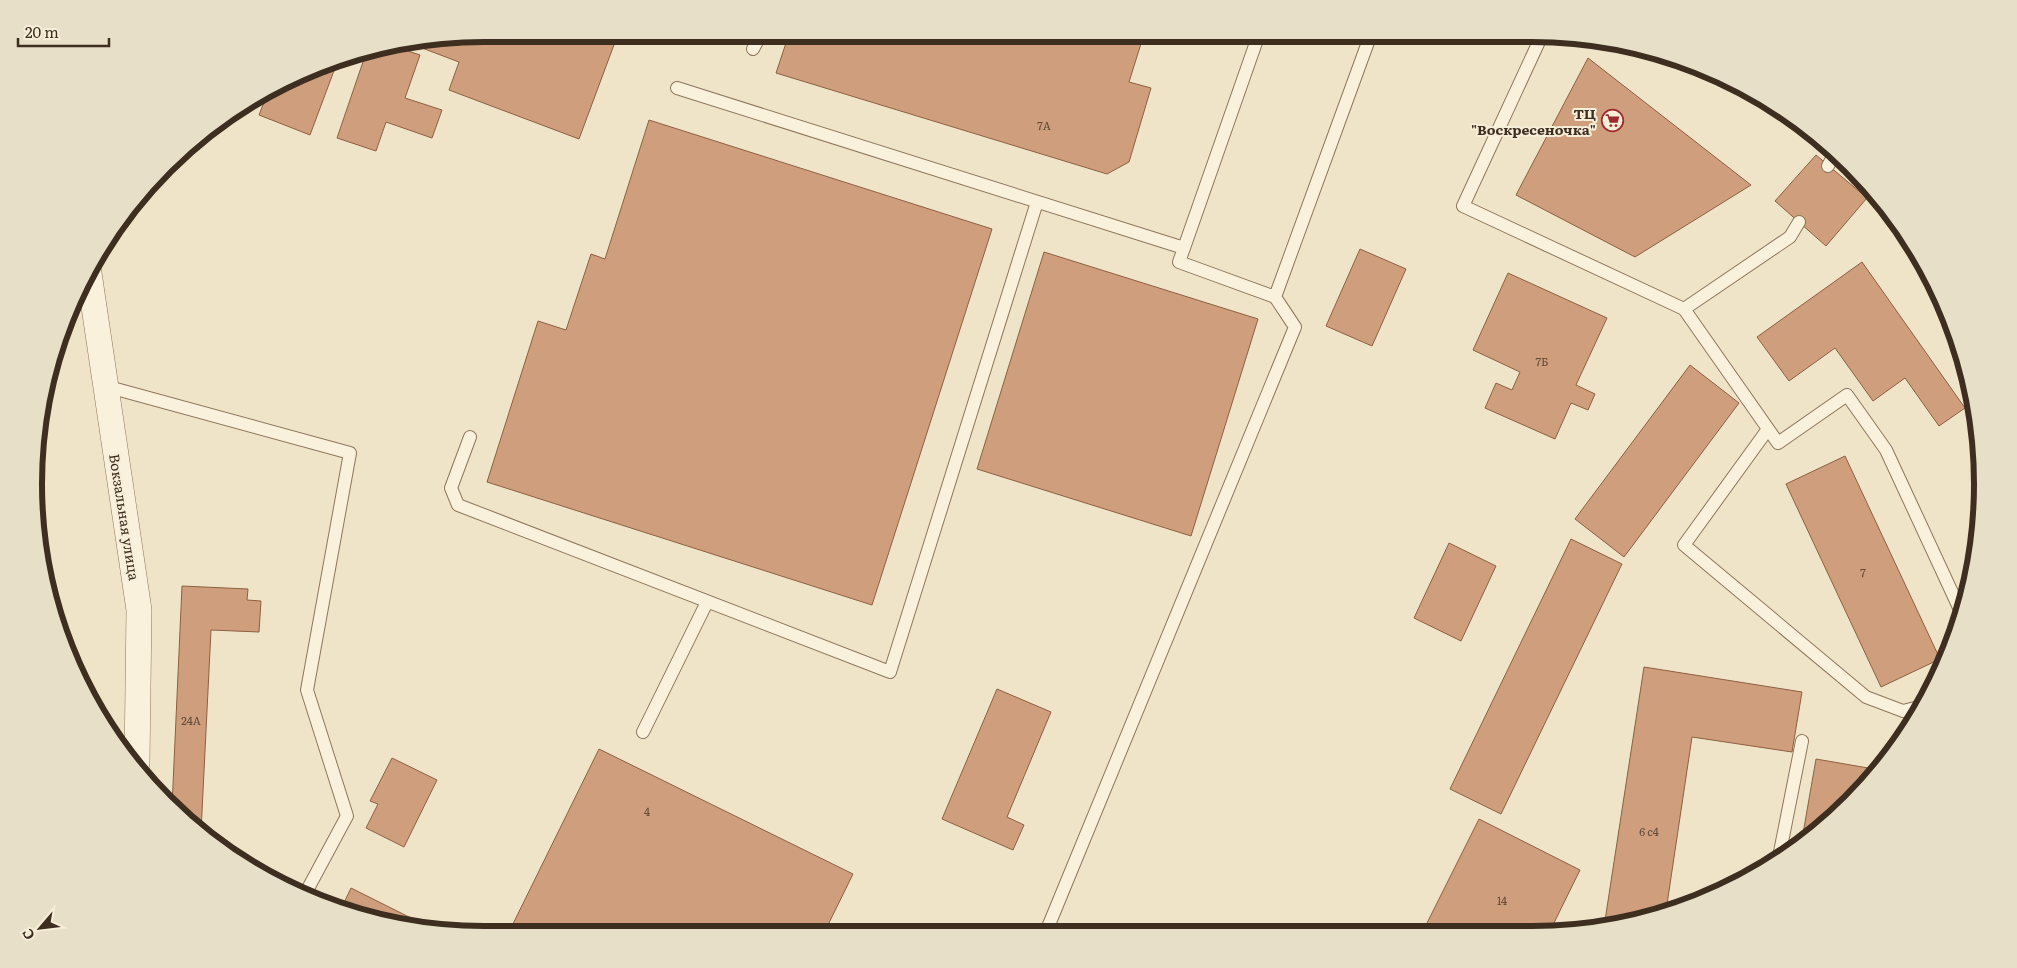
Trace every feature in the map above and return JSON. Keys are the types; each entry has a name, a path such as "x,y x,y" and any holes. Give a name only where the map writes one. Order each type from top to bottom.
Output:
{"street":[{"name":"Вокзальная улица","path":"91,284 139,610 137,757"}],"lane":[{"path":"753,49 757,42"},
{"path":"1048,926 1295,328 1275,297 1179,262 1256,42"},
{"path":"1275,297 1368,42"},
{"path":"1539,42 1463,206 1684,309 1778,443 1847,395 1886,450 1957,604"},
{"path":"677,88 1184,248"},
{"path":"1828,166 1832,160"},
{"path":"470,437 451,488 458,505 890,672 1037,202"},
{"path":"1684,309 1790,237 1799,222"},
{"path":"105,386 350,453 307,690 347,816 308,889"},
{"path":"1768,429 1684,545 1866,697 1903,711 1912,709"},
{"path":"642,732 707,602"},
{"path":"1781,849 1802,741"}],"building":[{"path":"484,42 615,42 579,139 449,90 459,62 420,47"},
{"path":"786,42 1142,42 1129,82 1151,88 1129,162 1107,174 776,73"},
{"path":"405,50 420,55 405,98 442,110 432,138 386,122 376,151 337,138 364,60"},
{"name":"ТЦ \"Воскресеночка\"","path":"1588,58 1751,185 1635,257 1516,195"},
{"path":"335,69 310,135 259,115 264,101 289,88"},
{"path":"649,120 992,229 872,605 487,482 538,321 566,330 591,254 605,259"},
{"path":"1816,155 1867,198 1826,246 1775,201"},
{"path":"1360,249 1406,269 1372,346 1326,326"},
{"path":"1044,252 1258,319 1191,536 977,469"},
{"path":"1862,262 1965,408 1939,426 1905,378 1873,401 1835,348 1789,381 1757,337"},
{"path":"1508,273 1607,318 1576,385 1595,394 1588,410 1571,403 1555,439 1485,408 1496,383 1512,390 1520,372 1473,350"},
{"path":"1690,365 1739,403 1624,557 1575,519"},
{"path":"1845,456 1939,657 1938,660 1881,687 1786,484"},
{"path":"1571,539 1622,564 1501,814 1450,789"},
{"path":"1449,543 1496,566 1461,641 1414,618"},
{"path":"182,586 248,589 247,600 261,601 259,632 211,630 201,823 172,796"},
{"path":"1644,667 1802,692 1792,752 1692,737 1667,904 1605,919"},
{"path":"997,689 1051,712 1007,817 1024,825 1013,850 942,819"},
{"path":"599,749 853,874 827,926 512,926"},
{"path":"392,758 437,780 404,847 366,828 378,804 370,801"},
{"path":"1816,759 1870,768 1845,796 1803,833"},
{"path":"1479,819 1580,870 1553,925 1426,926"},
{"path":"351,888 415,920 398,917 344,903"}],"place":[{"name":"ТЦ \"Воскресеночка\"","path":"1612,121"}]}
